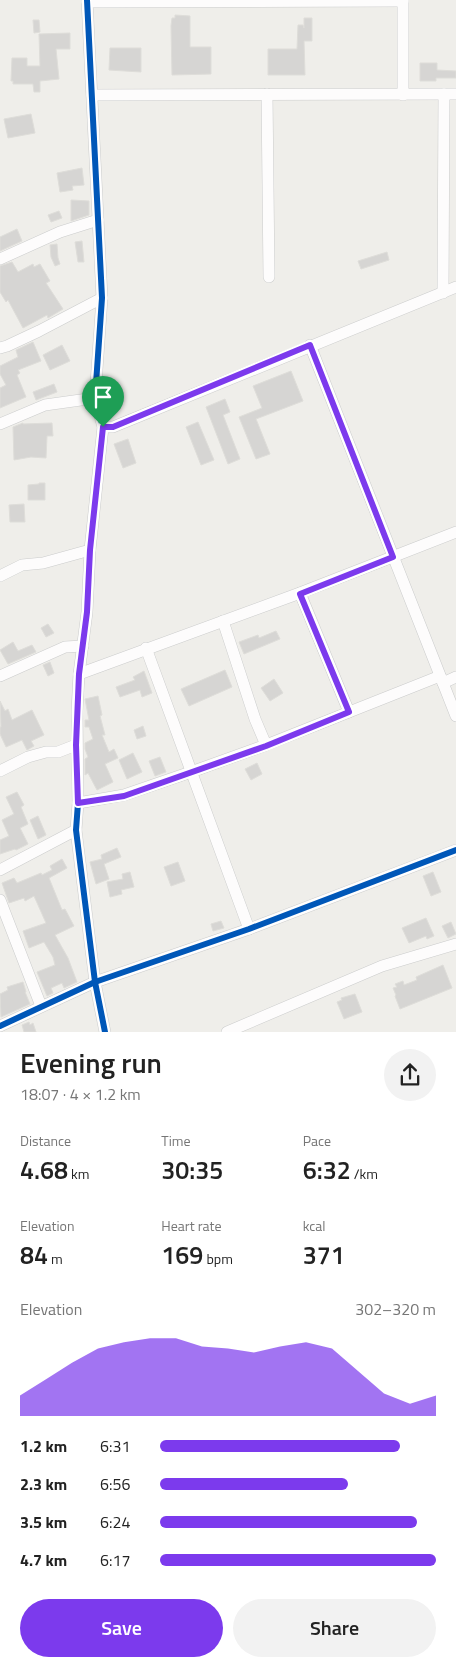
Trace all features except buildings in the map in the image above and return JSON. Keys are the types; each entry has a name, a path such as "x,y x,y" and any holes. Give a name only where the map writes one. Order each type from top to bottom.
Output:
{"street":[{"path":"105,1032 95,982 76,830 78,803 76,745 79,674 87,612 90,550 103,427 95,398 102,298 87,1 403,1 403,95"},
{"path":"268,94 269,277"},
{"path":"444,94 444,293"},
{"path":"92,95 456,94"},
{"path":"0,259 60,232 98,220"},
{"path":"103,427 113,427 174,403 310,345 456,287"},
{"path":"0,348 39,331 102,298"},
{"path":"310,345 456,716"},
{"path":"0,424 44,404 95,398"},
{"path":"79,674 146,648 300,594 456,532"},
{"path":"0,576 22,565 43,563 90,550"},
{"path":"300,594 349,712"},
{"path":"223,621 255,719 266,746"},
{"path":"0,676 65,647 83,646"},
{"path":"146,648 249,929"},
{"path":"78,803 124,796 266,746 349,712 441,679 456,677"},
{"path":"0,771 28,757 46,752 58,752 76,745"},
{"path":"0,870 76,830"},
{"path":"3,1027 41,1006 95,982 249,929 456,850"},
{"path":"0,900 41,1006"},
{"path":"227,1032 382,966 456,944"}],"cycle path":[{"path":"87,0 102,298 95,398 103,427 90,550 87,612 79,674 76,830 95,982 105,1032"},
{"path":"0,1026 95,982 249,929 456,850"}],"route":[{"path":"310,345 393,557 300,594 349,712 266,746 124,796 78,803 76,745 79,674 87,612 90,550 103,427 113,427 310,345"}]}
